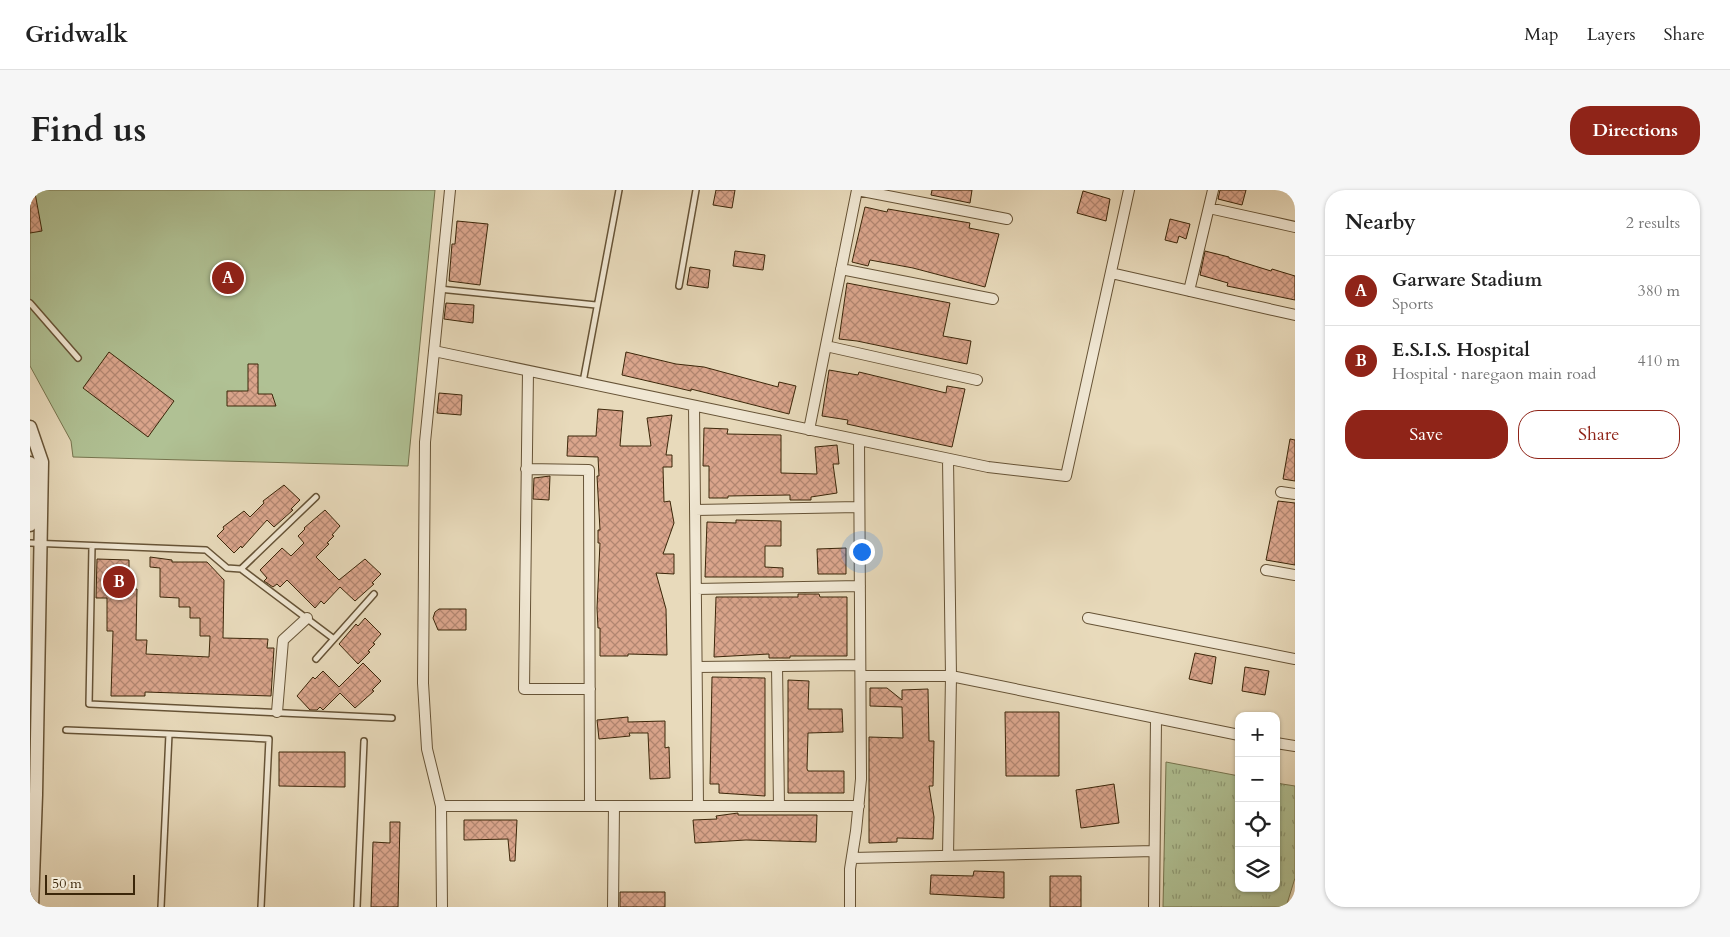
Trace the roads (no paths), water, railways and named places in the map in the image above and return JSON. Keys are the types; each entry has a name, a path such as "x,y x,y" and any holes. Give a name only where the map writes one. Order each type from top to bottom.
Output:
{"street":[{"path":"442,907 441,806 427,749 423,683 425,442 450,190"},
{"path":"809,430 857,190 1007,219"},
{"path":"434,351 988,467 1066,476 1129,190"},
{"path":"1190,291 1213,190"},
{"path":"1209,208 1295,227"},
{"path":"841,269 993,299"},
{"path":"1111,274 1295,315"},
{"path":"826,346 977,380"},
{"path":"528,371 524,689 590,689"},
{"path":"694,406 698,806"},
{"path":"30,427 42,462 35,543 32,907"},
{"path":"850,907 849,891 861,779 859,440"},
{"path":"948,459 951,676 948,856"},
{"path":"30,463 30,525"},
{"path":"526,470 589,470 590,806"},
{"path":"1281,492 1295,494"},
{"path":"695,510 859,507"},
{"path":"1266,570 1295,575"},
{"path":"696,588 860,586"},
{"path":"277,712 283,640 307,618"},
{"path":"1088,618 1295,659"},
{"path":"697,667 860,665"},
{"path":"777,666 779,806"},
{"path":"861,676 951,676 1156,720 1235,734"},
{"path":"1154,907 1156,720"},
{"path":"1280,743 1295,746"},
{"path":"441,806 859,806"},
{"path":"613,907 614,806"},
{"path":"852,858 1154,851"}],"lane":[{"path":"583,382 619,190"},
{"path":"680,286 696,190"},
{"path":"439,289 596,306"},
{"path":"30,303 78,358"},
{"path":"241,569 316,497"},
{"path":"35,543 206,550 226,568 241,569 334,639"},
{"path":"92,546 89,704 392,718"},
{"path":"316,659 374,594"},
{"path":"66,730 269,739 261,907"},
{"path":"161,907 169,734"},
{"path":"356,907 364,742"}],"place":[{"name":"Garware Stadium","path":"228,278"},
{"name":"E.S.I.S. Hospital","path":"119,582"}]}
